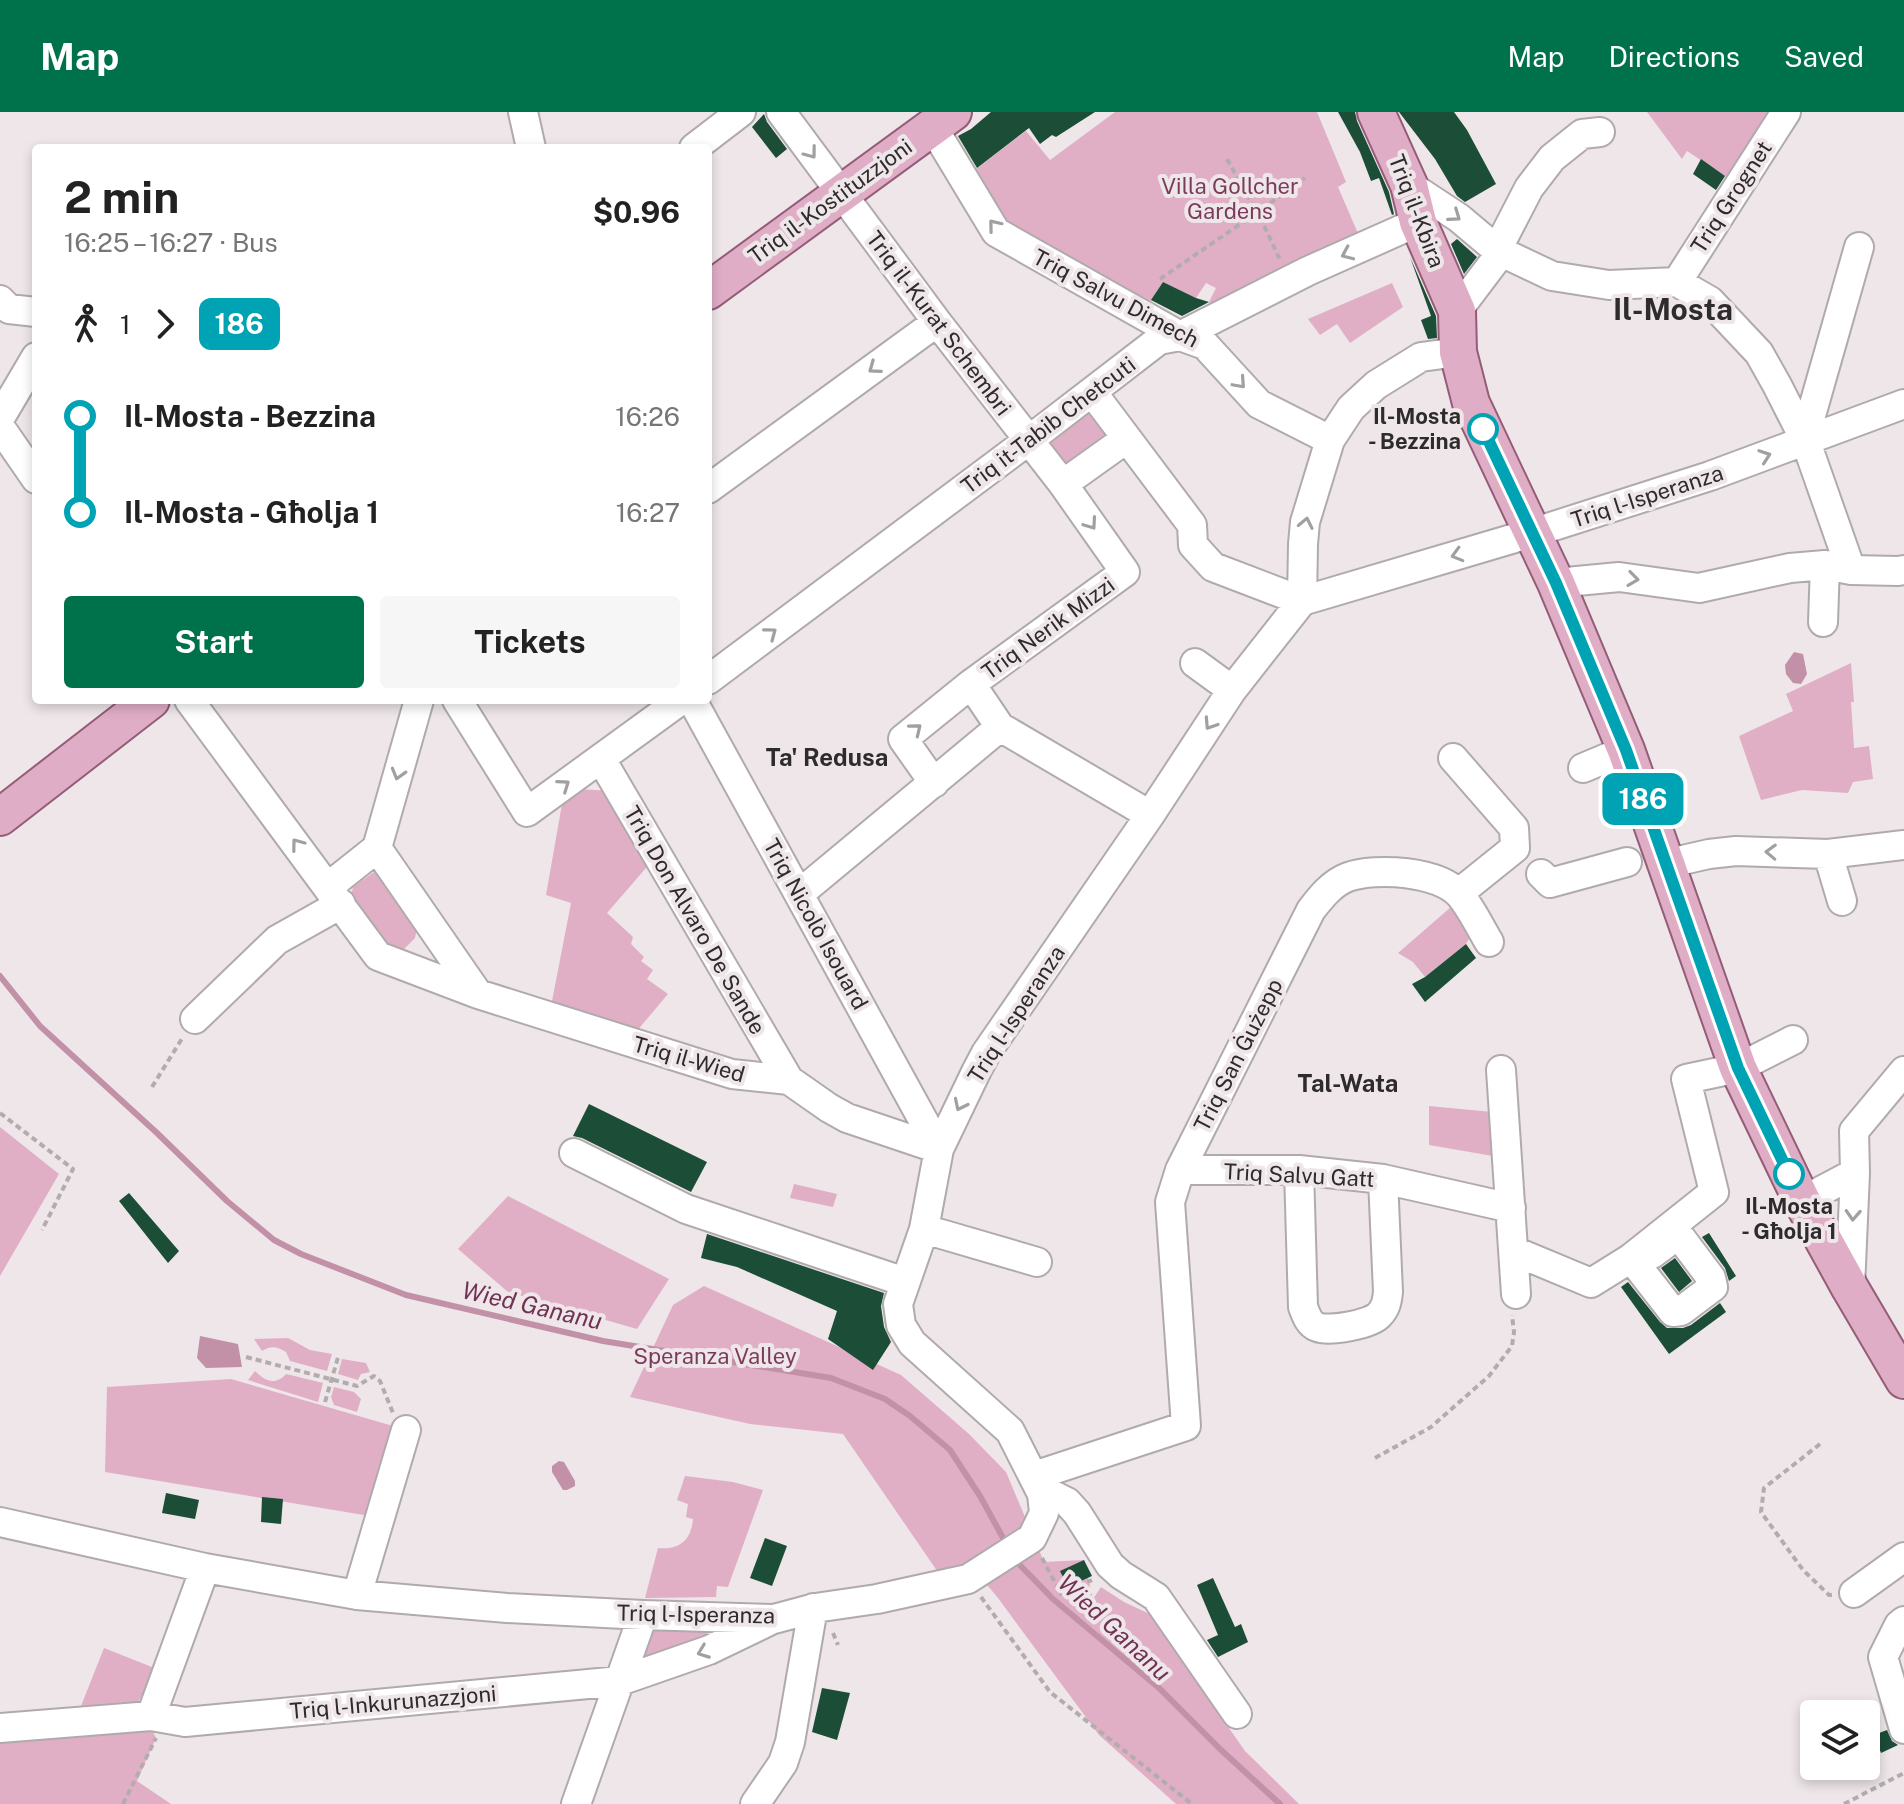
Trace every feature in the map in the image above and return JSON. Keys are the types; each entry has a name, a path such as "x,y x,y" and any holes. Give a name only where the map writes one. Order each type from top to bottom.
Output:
{"main road":[{"name":"Triq il-Kbira","path":"1376,112 1409,185 1418,222 1457,311 1458,352 1471,403 1556,583 1626,750 1738,1068 1802,1201 1850,1288 1894,1347 1904,1380"},
{"name":"Triq il-Kostituzzjoni","path":"712,288 946,116"},
{"path":"1,816 146,704"}],"street":[{"path":"523,112 530,144"},
{"path":"699,144 741,112"},
{"name":"Triq il-Kurat Schembri","path":"781,112 937,322 1063,484 1125,572"},
{"name":"Triq Grognet","path":"1677,282 1786,112"},
{"name":"Triq Salvu Dimech","path":"946,116 996,232 1180,336 1205,345 1259,404 1330,440"},
{"path":"1457,311 1494,262 1497,250 1529,188 1552,158 1582,134 1600,132"},
{"path":"1409,185 1459,218 1497,250 1552,276 1609,285 1677,282 1710,301 1759,353 1806,442 1838,568 1823,622"},
{"name":"Triq it-Tabib Chetcuti","path":"712,677 1159,340 1180,336 1308,271 1418,222"},
{"path":"1806,442 1859,247"},
{"path":"712,486 937,322"},
{"path":"1092,392 1192,525 1193,545 1213,567 1302,601 1305,522 1330,440 1351,408 1376,385 1421,357 1458,352"},
{"path":"0,418 32,364"},
{"name":"Triq l-Isperanza","path":"1038,1485 1010,1431 912,1343 901,1325 898,1304 924,1229 939,1149 986,1053 1232,690 1302,601 1710,476 1904,404"},
{"path":"0,427 32,473"},
{"path":"1063,484 1126,439"},
{"path":"1556,583 1619,577 1699,588 1790,568 1902,572"},
{"name":"Triq Nerik Mizzi","path":"934,783 903,739 971,684 1125,572"},
{"path":"1195,663 1232,690"},
{"name":"Triq Nerik Mizzi","path":"971,684 1000,727"},
{"path":"192,704 378,956 400,958 417,951 423,938 423,914"},
{"path":"195,1019 277,940 335,895 377,848 418,704"},
{"path":"460,704 527,812 676,704"},
{"name":"Triq Nicolò Isouard","path":"694,704 939,1149"},
{"path":"799,894 1000,727 1150,815"},
{"path":"1583,768 1626,750"},
{"path":"1453,758 1514,828 1515,848 1459,893 1489,942"},
{"name":"Triq Don Alvaro De Sande","path":"601,759 789,1080"},
{"path":"1665,864 1736,851 1828,854 1904,845"},
{"path":"377,848 478,994"},
{"path":"1828,854 1842,901"},
{"path":"1541,874 1550,883 1627,862"},
{"name":"Triq San Ġużepp","path":"1038,1485 1186,1426 1170,1202 1180,1170 1311,910 1327,890 1347,877 1377,872 1407,873 1434,879 1459,893"},
{"name":"Triq il-Wied","path":"378,956 478,994 732,1074 789,1080 847,1118 939,1149"},
{"path":"1514,1251 1591,1283 1634,1262 1714,1192 1686,1079 1738,1068 1793,1040"},
{"path":"1501,1070 1516,1294"},
{"path":"1850,1288 1854,1131 1904,1071"},
{"path":"574,1153 686,1209 905,1282"},
{"name":"Triq Salvu Gatt","path":"1180,1170 1299,1170 1383,1179 1511,1208"},
{"path":"1299,1170 1303,1307 1307,1318 1317,1327 1329,1329 1364,1324 1377,1318 1386,1307 1383,1179"},
{"path":"1802,1201 1855,1173"},
{"path":"924,1229 1037,1262"},
{"path":"357,1595 406,1430"},
{"path":"1032,1538 1044,1513 1038,1485"},
{"path":"1038,1485 1067,1502 1077,1513 1110,1565 1156,1597 1237,1714"},
{"name":"Triq l-Isperanza","path":"0,1522 205,1568 357,1595 507,1608 774,1619 813,1608 877,1599 968,1579 1032,1538"},
{"path":"1854,1593 1904,1557"},
{"path":"151,1716 205,1568"},
{"path":"755,1804 783,1763 790,1742 813,1608"},
{"path":"576,1804 643,1615"},
{"name":"Triq l-Inkurunazzjoni","path":"0,1728 151,1716 185,1722 620,1681 709,1650 774,1619"},
{"path":"1904,1621 1883,1657 1904,1729"}],"path":[{"path":"1227,159 1253,206"},
{"path":"1283,268 1260,217 1262,209 1305,178"},
{"path":"1253,206 1262,209"},
{"path":"1252,216 1250,210 1253,206"},
{"path":"1252,216 1260,217"},
{"path":"1160,279 1252,216"},
{"path":"152,1087 195,1019"},
{"path":"0,1113 73,1169 42,1230"},
{"path":"1375,1458 1431,1427 1489,1376 1512,1346 1511,1309 1516,1294"},
{"path":"325,1402 339,1354"},
{"path":"246,1357 357,1386 374,1376 380,1381 395,1418 408,1423 406,1430"},
{"path":"1820,1444 1764,1488 1761,1512 1803,1570 1829,1595 1854,1593"},
{"path":"1032,1538 1061,1594 1092,1580"},
{"path":"968,1579 1050,1692 1192,1804"},
{"path":"123,1804 156,1738 151,1716"},
{"path":"1844,1804 1904,1773"}],"green space":[{"name":"Villa Gollcher Gardens","path":"1115,112 1317,112 1346,182 1338,187 1360,238 1216,306 1209,302 1216,288 1206,283 1196,298 1163,282 1151,301 1005,227 972,172 1026,131 1050,160"},
{"path":"1647,112 1775,112 1731,180 1687,151 1682,159"},
{"path":"1392,283 1403,307 1350,343 1337,324 1320,335 1308,319"},
{"path":"1085,404 1106,434 1062,466 1040,435"},
{"path":"1851,663 1854,748 1869,746 1873,779 1853,782 1848,793 1802,790 1761,800 1739,736 1793,711 1786,694"},
{"path":"577,789 613,791 652,861 607,913 633,937 631,944 644,957 641,961 653,970 647,979 668,994 636,1032 552,1001 571,903 546,895 562,804"},
{"path":"374,872 417,928 415,938 403,950 387,948 350,901 353,887"},
{"path":"1451,907 1465,917 1469,939 1425,977 1413,962 1398,953"},
{"path":"1429,1106 1492,1112 1493,1156 1429,1145"},
{"path":"0,1127 59,1174 0,1276"},
{"path":"794,1184 837,1194 833,1207 790,1198"},
{"path":"508,1196 669,1279 637,1329 508,1292 458,1249"},
{"name":"Speranza Valley","path":"704,1286 901,1375 969,1434 1006,1472 1044,1562 1084,1560 1093,1599 1101,1587 1154,1616 1245,1751 1299,1804 1176,1804 1099,1735 972,1567 942,1578 843,1434 750,1424 630,1397 673,1305"},
{"path":"288,1338 310,1350 332,1354 327,1371 290,1361 286,1352 277,1348 262,1351 254,1339"},
{"path":"342,1359 366,1363 370,1372 361,1374 358,1380 338,1374"},
{"path":"255,1371 270,1381 286,1374 323,1383 318,1402 248,1380"},
{"path":"231,1379 400,1428 376,1517 105,1472 107,1387"},
{"path":"334,1387 354,1392 361,1399 357,1412 334,1405 331,1397"},
{"path":"685,1476 733,1482 763,1490 728,1587 717,1586 716,1597 645,1598 658,1548 678,1546 687,1538 692,1527 693,1519 686,1517 688,1504 677,1500"},
{"path":"651,1626 719,1629 641,1660"},
{"path":"104,1648 157,1669 138,1702 120,1714 77,1716"},
{"path":"150,1726 156,1738 137,1781 171,1804 0,1804 0,1735"}],"shaded area":[{"path":"1794,652 1803,654 1807,674 1801,684 1793,683 1786,674 1785,665"},
{"path":"200,1336 238,1344 242,1367 206,1368 197,1358"},
{"path":"559,1461 564,1462 575,1481 575,1486 567,1490 563,1490 552,1472 552,1466"}],"building":[{"path":"991,112 1095,112 1040,144 1029,128 977,168 958,136"},
{"path":"1338,112 1355,112 1389,192 1394,214 1379,178 1371,181 1360,152"},
{"path":"1399,112 1454,112 1496,184 1465,202 1457,196 1435,159"},
{"path":"764,114 787,149 776,158 752,127"},
{"path":"1701,159 1725,176 1716,190 1693,174"},
{"path":"1457,239 1477,257 1464,274 1451,244"},
{"path":"1410,257 1436,316 1437,338 1428,339 1421,320 1431,316"},
{"path":"1163,282 1209,302 1182,316 1151,300"},
{"path":"1466,944 1476,958 1425,1002 1412,984"},
{"path":"589,1104 707,1162 691,1192 573,1136"},
{"path":"129,1193 179,1251 168,1263 119,1201"},
{"path":"1709,1233 1736,1276 1729,1281 1725,1268 1702,1237"},
{"path":"707,1234 884,1293 881,1306 884,1327 891,1342 873,1370 828,1339 837,1311 737,1267 701,1258"},
{"path":"1675,1258 1692,1281 1679,1292 1661,1268"},
{"path":"1628,1282 1667,1328 1691,1325 1720,1303 1726,1312 1669,1354 1621,1287"},
{"path":"166,1493 199,1500 195,1519 162,1513"},
{"path":"262,1497 283,1499 281,1524 261,1522"},
{"path":"765,1538 787,1546 772,1586 750,1578"},
{"path":"1084,1560 1092,1576 1068,1587 1060,1571"},
{"path":"1213,1578 1235,1627 1241,1624 1248,1642 1218,1657 1207,1640 1218,1635 1197,1585"},
{"path":"822,1688 850,1693 837,1740 812,1732"},
{"path":"1887,1730 1892,1741 1898,1745 1881,1753 1880,1733"}],"waterway":[{"name":"Wied Gananu","path":"0,976 40,1026 227,1201 274,1240 301,1254 406,1295 603,1341 831,1378 885,1399 950,1450 1008,1547"},
{"name":"Wied Gananu","path":"1015,1560 1053,1599 1159,1688 1280,1804"}],"bus line":[{"name":"186","path":"1483,429 1556,583 1626,750 1738,1068 1789,1174"}],"place":[{"name":"Il-Mosta - Bezzina","path":"1483,429"},
{"name":"Il-Mosta - Għolja 1","path":"1789,1174"}],"district":[{"name":"Il-Mosta","path":"1673,310"},
{"name":"Ta' Redusa","path":"827,758"},
{"name":"Tal-Wata","path":"1348,1084"}]}
